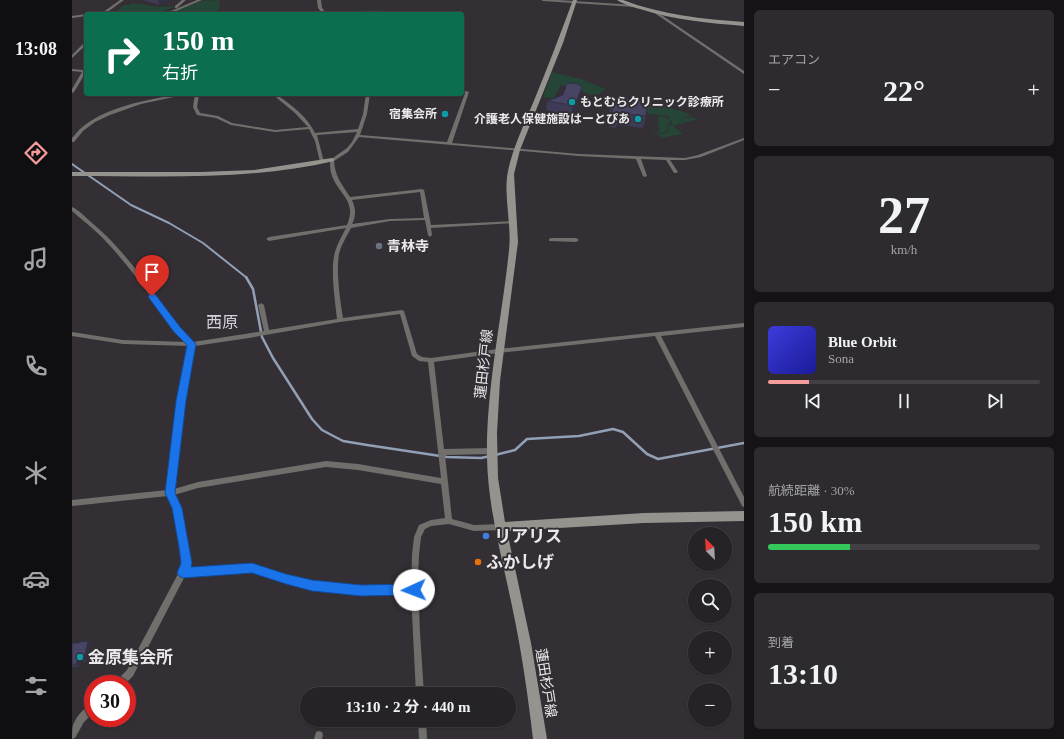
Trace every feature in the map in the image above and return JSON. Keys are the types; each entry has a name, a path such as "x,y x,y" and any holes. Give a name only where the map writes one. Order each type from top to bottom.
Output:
{"main road":[{"path":"619,0 657,13 693,20 744,24"},
{"name":"蓮田杉戸線","path":"540,739 526,644 501,528 494,482 492,451 498,351 513,250 514,222 510,181 517,150 560,43 574,1"},
{"path":"72,174 222,174 254,172 332,160"},
{"path":"501,528 644,518 744,516"}],"street":[{"path":"107,12 122,0"},
{"path":"165,12 177,7 184,0 192,3"},
{"path":"171,12 200,0"},
{"path":"319,0 320,8 323,12"},
{"path":"543,0 635,6"},
{"path":"657,13 744,73"},
{"path":"72,17 84,15"},
{"path":"72,57 84,45"},
{"path":"72,70 84,70"},
{"path":"72,92 84,73"},
{"path":"449,144 467,92 464,91"},
{"path":"72,141 74,134 116,111 178,96"},
{"path":"196,96 195,107 198,114 217,117 230,124 275,131 310,128"},
{"path":"276,96 303,118 310,128 314,134 322,162"},
{"path":"340,320 337,302 337,254 353,216 352,205 332,173 332,160 350,149 358,136 368,103 368,96"},
{"path":"314,134 340,130 360,130"},
{"path":"358,136 517,150 667,159 685,159 699,156 744,139"},
{"path":"638,158 645,176"},
{"path":"667,159 676,172"},
{"path":"349,199 422,190 430,235"},
{"path":"72,208 102,234 144,284 177,330 192,344"},
{"path":"269,239 390,220 426,219"},
{"path":"428,227 514,222"},
{"path":"551,240 576,240"},
{"path":"262,305 267,332"},
{"path":"72,334 123,342 192,344 249,336 340,320 402,312 414,355 420,359 431,360 498,351 744,325"},
{"path":"657,334 744,504"},
{"path":"129,675 183,573 186,563 177,508 170,493 181,401 192,344"},
{"path":"431,360 449,521"},
{"path":"442,452 492,451"},
{"path":"72,503 170,493 198,485 326,464 358,467 445,482"},
{"path":"420,687 414,590 415,547 417,534 421,527 428,523 449,521 474,528 501,528"},
{"path":"183,573 252,568 286,579 312,585 361,590 414,590"},
{"path":"72,735 84,716"},
{"path":"422,727 423,739"}],"green space":[{"path":"219,0 220,6 218,12 172,12 201,1"},
{"path":"132,3 158,7 177,6 161,12 115,12 124,5 129,5"},
{"path":"378,10 387,12 325,12"},
{"path":"552,72 581,79 606,89 596,96 561,85 554,97 559,98 553,100 553,98 543,97"},
{"path":"642,98 692,115 681,118 692,117 698,119 673,126 683,134 661,138 659,135 652,133 663,134 669,131 668,126 673,123 667,117 670,116 648,114 647,111 634,108"},
{"path":"658,116 665,117 671,121 667,126 668,130 665,132 660,133 654,132 659,132"}],"building":[{"path":"567,83 578,84 582,87 576,102 573,104 565,104 547,101 563,95"},
{"path":"613,97 647,100 646,116 619,113 619,116 612,115"},
{"path":"88,641 84,659 78,658 76,665 72,665 72,643"}],"waterway":[{"path":"72,164 131,205 169,223 203,243 246,277"},
{"path":"246,277 253,289 262,337 273,358 312,419 322,430 343,441 367,445 447,457 481,458 490,456"},
{"path":"495,455 515,450 527,439 579,436 613,429 623,432 647,454 658,459 744,443"}],"place":[{"name":"もとむらクリニック診療所","path":"572,102"},
{"name":"宿集会所","path":"445,114"},
{"name":"介護老人保健施設はーとぴあ","path":"638,119"},
{"name":"青林寺","path":"379,246"},
{"name":"リアリス","path":"486,536"},
{"name":"ふかしげ","path":"478,562"},
{"name":"金原集会所","path":"80,657"}],"district":[{"name":"西原","path":"222,322"}],"route":[{"path":"152,296 177,330 192,344 181,401 170,493 177,508 184,547 186,563 183,573 252,568 295,582 312,585 361,590 414,590"}]}
